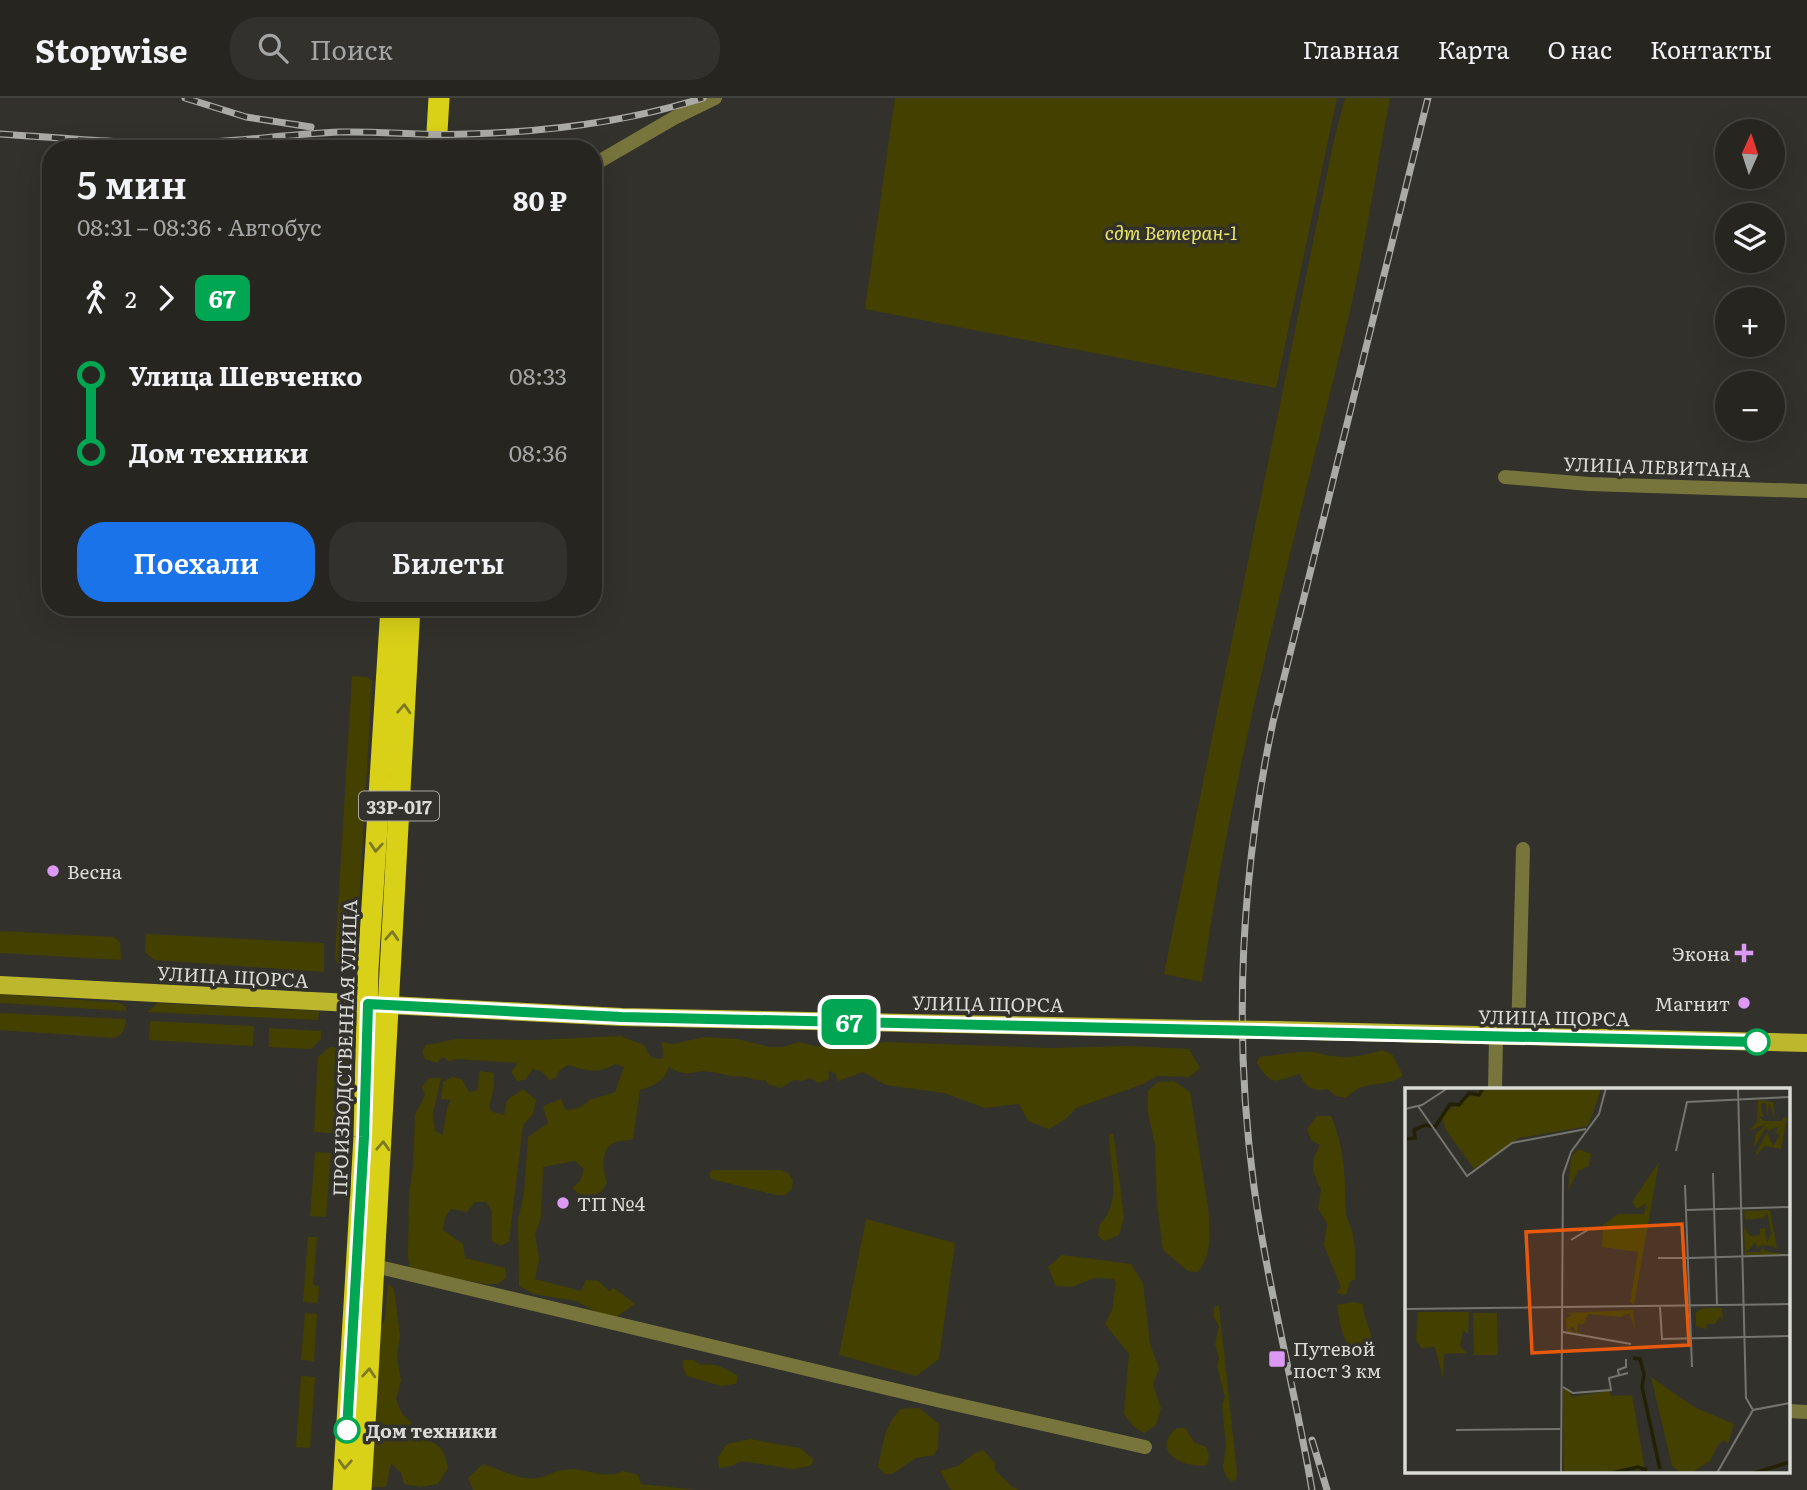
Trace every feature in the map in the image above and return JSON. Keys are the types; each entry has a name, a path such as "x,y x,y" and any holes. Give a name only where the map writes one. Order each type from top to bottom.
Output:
{"highway":[{"path":"423,140 425,98"},
{"path":"437,140 439,98"},
{"name":"ПРОИЗВОДСТВЕННАЯ УЛИЦА","path":"361,1490 387,1064 378,1004 368,969 390,616"},
{"name":"ПРОИЗВОДСТВЕННАЯ УЛИЦА","path":"343,1490 364,1137 378,1004 409,616"}],"main road":[{"name":"УЛИЦА ЩОРСА","path":"0,985 622,1017 1807,1043"}],"street":[{"path":"602,160 674,118 715,98"},
{"name":"УЛИЦА ЛЕВИТАНА","path":"1505,477 1589,484 1807,491"},
{"path":"1518,1037 1524,849"},
{"path":"1495,1088 1496,1037"},
{"path":"375,1266 1144,1447"}],"green space":[{"name":"сдт Ветеран-1","path":"895,98 1337,98 1276,388 865,309"},
{"path":"1345,98 1390,98 1352,303 1247,736 1202,982 1164,974 1333,144"},
{"path":"352,676 367,677 372,681 356,959 354,965 347,967 337,963 335,958"},
{"path":"0,931 113,937 120,942 121,960 0,953"},
{"path":"146,934 324,943 324,972 154,960 145,952"},
{"path":"0,994 120,1003 126,1007 126,1011 0,1003"},
{"path":"157,1003 319,1011 318,1020 147,1012"},
{"path":"0,1013 126,1019 123,1031 114,1038 0,1030"},
{"path":"150,1021 254,1026 253,1046 149,1040"},
{"path":"269,1028 321,1031 321,1039 311,1049 269,1047"},
{"path":"620,1036 644,1045 650,1056 658,1059 663,1058 662,1042 672,1044 705,1037 737,1039 770,1047 783,1047 799,1042 818,1047 828,1040 858,1047 884,1042 1050,1048 1128,1046 1189,1049 1200,1068 1189,1077 1157,1076 1143,1084 1076,1108 1067,1118 1049,1129 1028,1121 1019,1104 985,1108 944,1093 886,1085 863,1072 838,1081 835,1073 828,1071 829,1079 819,1083 810,1078 794,1080 781,1088 768,1084 765,1080 705,1071 682,1073 668,1067 662,1079 640,1090 633,1139 616,1142 607,1149 604,1166 607,1183 602,1191 589,1198 572,1188 580,1181 584,1169 575,1161 543,1167 541,1217 535,1234 539,1259 535,1279 581,1291 586,1280 598,1281 609,1291 614,1288 635,1304 616,1317 607,1317 576,1301 534,1294 519,1286 518,1219 524,1194 528,1137 548,1123 543,1106 561,1099 566,1110 579,1108 590,1100 615,1092 624,1067 615,1064 592,1070 568,1065 559,1071 556,1078 550,1080 541,1071 533,1069 525,1080 517,1081 511,1072 518,1063 457,1059 449,1061 442,1057 437,1063 425,1059 422,1051 426,1045 456,1039 536,1040"},
{"path":"330,1047 348,1048 343,1134 314,1132 318,1057"},
{"path":"1382,1050 1393,1055 1403,1076 1387,1083 1360,1088 1346,1098 1336,1096 1327,1089 1310,1087 1300,1074 1272,1080 1257,1063 1259,1057 1294,1053 1315,1052 1345,1057"},
{"path":"479,1071 494,1073 489,1107 493,1112 504,1115 507,1100 523,1089 536,1100 533,1114 523,1125 509,1242 500,1246 492,1241 492,1211 486,1202 475,1202 467,1212 451,1209 445,1217 443,1230 463,1244 465,1258 505,1268 506,1278 498,1284 412,1270 409,1266 409,1194 415,1115 425,1095 422,1087 429,1078 441,1078 433,1114 435,1131 443,1135 447,1108 451,1100 441,1099 443,1082 452,1077 462,1079 469,1092 478,1090"},
{"path":"1174,1081 1190,1092 1208,1207 1208,1250 1197,1272 1188,1271 1163,1250 1157,1204 1155,1145 1148,1113 1148,1091 1158,1082"},
{"path":"1317,1116 1331,1116 1342,1152 1346,1214 1355,1245 1355,1279 1350,1282 1346,1295 1336,1293 1341,1287 1324,1245 1327,1224 1318,1208 1321,1190 1313,1171 1313,1160 1320,1145 1311,1140 1307,1129"},
{"path":"1109,1134 1113,1134 1115,1145 1124,1218 1119,1235 1104,1241 1098,1236 1099,1225 1107,1216 1113,1194"},
{"path":"315,1152 331,1153 326,1217 310,1216"},
{"path":"713,1170 780,1170 788,1173 793,1180 792,1189 785,1195 776,1195 711,1179 709,1173"},
{"path":"866,1219 955,1243 939,1359 916,1376 839,1355"},
{"path":"308,1237 317,1237 313,1285 319,1286 318,1303 303,1302"},
{"path":"1062,1255 1131,1264 1143,1283 1150,1344 1159,1368 1153,1385 1161,1408 1156,1425 1144,1433 1133,1426 1124,1414 1129,1354 1105,1324 1112,1310 1116,1283 1114,1279 1094,1278 1072,1287 1056,1286 1048,1267"},
{"path":"388,1284 394,1289 400,1335 397,1356 401,1381 396,1399 416,1435 434,1443 444,1454 448,1468 438,1484 420,1487 404,1484 401,1473 391,1463 386,1487 369,1487 368,1437 377,1424 370,1405 379,1397 372,1381 378,1331 385,1320"},
{"path":"1353,1302 1363,1304 1371,1336 1365,1356 1358,1354 1347,1343 1340,1320 1337,1305"},
{"path":"1215,1306 1219,1306 1237,1473 1236,1480 1231,1481 1223,1467 1226,1447 1222,1405 1225,1397 1217,1366 1219,1358 1215,1344 1219,1326 1213,1316"},
{"path":"305,1313 317,1314 314,1361 301,1360"},
{"path":"683,1360 724,1368 738,1376 736,1384 721,1386 687,1376"},
{"path":"301,1376 315,1377 310,1448 296,1447"},
{"path":"919,1408 939,1424 938,1447 934,1455 916,1458 892,1474 885,1474 878,1467 891,1422 901,1409"},
{"path":"1177,1428 1185,1428 1195,1443 1206,1447 1209,1456 1207,1465 1188,1464 1172,1456 1167,1444 1169,1436"},
{"path":"750,1439 800,1448 814,1460 810,1466 793,1469 741,1461 719,1468 718,1457 727,1444"},
{"path":"983,1450 995,1463 995,1470 1019,1490 951,1490 940,1471 958,1466"},
{"path":"483,1464 515,1476 532,1479 571,1469 601,1474 623,1471 638,1475 641,1484 697,1490 473,1490 468,1478"}],"railway":[{"path":"185,98 246,117 311,127"},
{"path":"235,140 340,132 497,133 557,128 616,119 703,98"},
{"path":"1312,1490 1267,1263 1247,1129 1242,1012 1247,895 1262,780 1273,722 1428,98"},
{"path":"0,134 93,140"},
{"path":"1312,1440 1327,1490"}],"bus line":[{"name":"67","path":"347,1430 364,1137 368,1004 622,1017 1757,1042"}],"place":[{"name":"Весна","path":"53,871"},
{"name":"Экона","path":"1744,953"},
{"name":"Магнит","path":"1744,1003"},
{"name":"ТП №4","path":"563,1203"},
{"name":"Путевой пост 3 км","path":"1277,1359"},
{"name":"Дом техники","path":"347,1430"}]}
